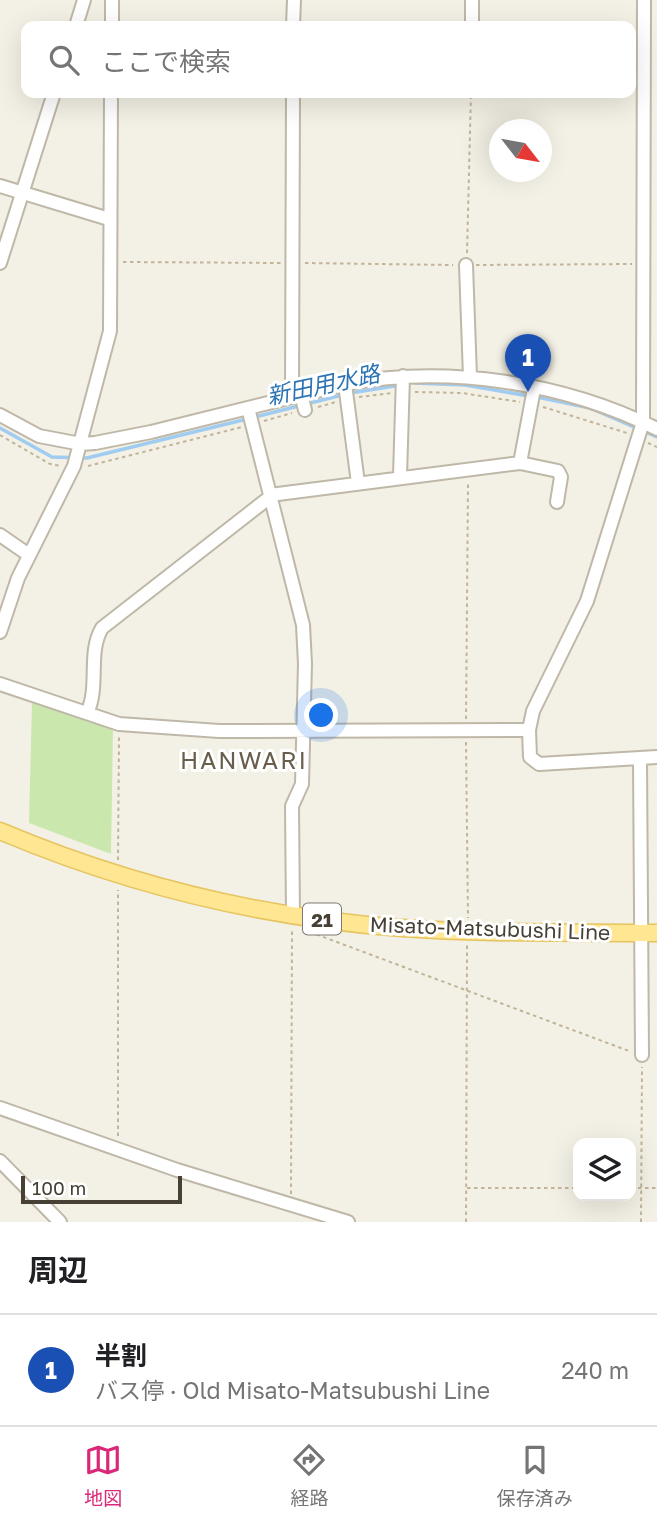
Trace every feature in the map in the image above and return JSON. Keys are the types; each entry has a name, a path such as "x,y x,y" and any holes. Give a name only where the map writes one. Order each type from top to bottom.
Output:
{"main road":[{"name":"Misato-Matsubushi Line","path":"0,831 118,876 217,901 293,916 402,928 468,931 650,932"}],"street":[{"path":"78,21 84,0"},
{"path":"111,21 112,0"},
{"path":"293,0 293,21"},
{"path":"472,0 472,21"},
{"path":"644,0 651,22 650,264 640,429 587,601 533,710 529,730 530,757 539,764 657,757"},
{"path":"0,263 52,98"},
{"path":"0,632 29,555 74,466 110,331 111,98"},
{"path":"293,98 292,263 300,400"},
{"path":"0,186 109,219"},
{"path":"466,265 470,377"},
{"path":"0,415 39,436 80,447 250,415 300,400 346,391 470,377 640,429 657,429"},
{"path":"400,477 404,383"},
{"path":"346,391 358,483"},
{"path":"520,463 532,395"},
{"path":"250,415 303,625 302,784 292,806 293,916"},
{"path":"87,713 94,698 95,639 102,628 270,496 520,463 558,471 561,477 557,502"},
{"path":"0,534 29,555"},
{"path":"0,684 119,724 219,731 409,733 466,729 529,730"},
{"path":"640,759 650,932 642,1055"},
{"path":"0,1108 118,1149 348,1222"},
{"path":"0,1161 60,1222"}],"path":[{"path":"466,265 471,98"},
{"path":"111,262 292,263"},
{"path":"532,395 600,423 640,429 657,447"},
{"path":"466,1222 469,468"},
{"path":"118,1149 119,724"},
{"path":"291,1205 293,916"},
{"path":"305,930 642,1055 641,1222"},
{"path":"466,1188 573,1188"},
{"path":"636,1188 657,1188"}],"green space":[{"path":"32,702 113,729 111,854 29,823"}],"waterway":[{"name":"新田用水路","path":"415,383 465,385 529,396"},
{"name":"新田用水路","path":"350,393 401,385"},
{"name":"新田用水路","path":"255,417 342,395"},
{"name":"新田用水路","path":"537,397 590,408 657,437"},
{"name":"新田用水路","path":"0,428 52,457 87,458 247,419"}],"place":[{"name":"半割","path":"528,392"}],"district":[{"name":"HANWARI","path":"244,759"}]}
